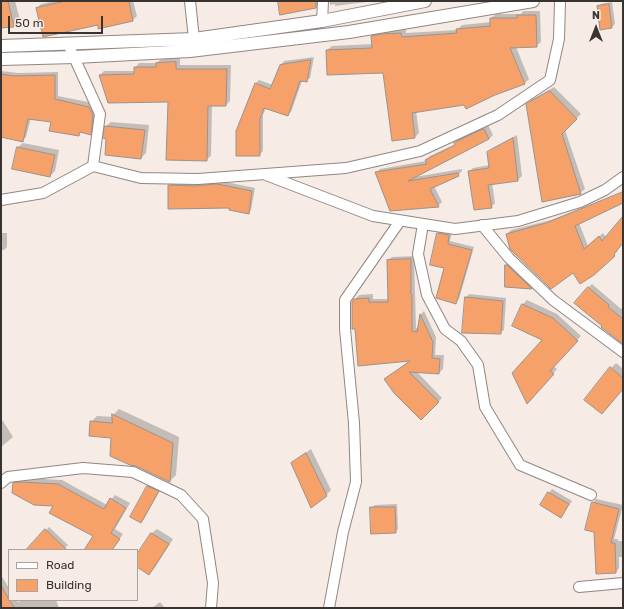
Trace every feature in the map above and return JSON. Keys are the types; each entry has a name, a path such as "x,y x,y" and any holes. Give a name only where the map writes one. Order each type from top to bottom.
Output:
{"street":[{"path":"190,1 194,39"},
{"path":"322,21 323,1"},
{"path":"1,46 194,39 322,21 425,1"},
{"path":"1,59 190,51 341,33 533,1"},
{"path":"1,200 43,193 93,166 141,178 198,179 346,168 420,151 498,115 550,80 559,39 560,1"},
{"path":"68,44 100,114 93,166"},
{"path":"263,174 373,216 455,229 518,221 580,202 606,190 623,177"},
{"path":"329,608 343,532 356,482 354,423 345,329 345,300 400,221"},
{"path":"423,224 418,254 427,295 444,329 462,341 478,365 485,407 520,465 591,495"},
{"path":"482,225 509,258 554,300 623,352"},
{"path":"1,483 8,477 83,468 133,472 181,495 203,519 213,583 211,608"},
{"path":"580,587 623,583"}],"building":[{"path":"1,1 8,1 14,27 1,28"},
{"path":"66,1 129,1 133,21 98,29 98,25 43,37 36,8"},
{"path":"278,1 316,1 316,8 280,15"},
{"path":"609,4 612,28 600,30 597,6"},
{"path":"517,15 536,15 537,47 510,48 525,84 495,95 466,109 464,105 412,113 415,138 392,141 383,73 327,75 326,50 372,48 371,36 381,34 401,33 402,37 457,33 456,29 490,26 490,18 517,18"},
{"path":"311,60 307,82 300,81 288,116 264,108 260,119 260,156 236,156 236,131 255,83 270,89 280,65"},
{"path":"176,62 176,69 227,69 226,106 208,106 207,161 166,160 168,102 108,103 99,75 134,74 134,67 156,67 156,63"},
{"path":"1,74 14,76 55,75 55,99 89,107 93,115 91,135 80,132 79,136 49,131 51,122 28,119 23,142 1,137"},
{"path":"550,91 577,119 562,134 581,194 542,202 526,104"},
{"path":"105,126 145,130 141,159 105,155 106,139 103,138"},
{"path":"484,129 489,139 408,181 458,173 459,176 430,189 439,207 390,211 375,172 427,164 425,160 455,145 454,143"},
{"path":"513,138 518,181 488,185 492,208 474,210 468,171 489,168 487,152"},
{"path":"17,147 55,155 50,177 12,169"},
{"path":"217,184 252,191 249,214 229,210 229,208 168,209 168,185 194,186"},
{"path":"623,192 623,203 575,226 584,249 599,236 602,241 623,216 623,243 614,254 615,256 594,275 580,284 573,273 551,289 510,249 506,234 546,223"},
{"path":"437,233 449,235 448,244 472,250 456,304 436,298 444,268 430,265"},
{"path":"411,259 410,292 412,295 412,331 417,332 420,314 433,342 432,358 440,359 439,374 409,372 439,402 421,420 394,393 384,379 410,361 358,366 355,329 352,329 352,302 354,299 369,298 369,302 388,302 387,260"},
{"path":"505,265 507,265 532,289 505,287"},
{"path":"588,287 609,305 608,307 623,319 623,344 574,303"},
{"path":"465,297 503,301 501,334 462,333"},
{"path":"522,304 553,318 578,341 550,371 554,374 527,404 512,373 542,340 512,326"},
{"path":"610,367 623,378 623,389 602,414 584,400"},
{"path":"112,414 173,443 170,482 110,456 111,438 89,436 90,421 112,423"},
{"path":"306,453 327,496 311,508 291,463"},
{"path":"13,483 58,484 104,509 110,498 126,508 111,533 120,539 113,549 85,549 93,536 49,513 53,506 34,505 12,493"},
{"path":"147,486 159,491 141,523 130,517"},
{"path":"548,492 569,504 561,518 540,505"},
{"path":"592,502 619,509 611,543 615,543 616,573 596,574 594,532 585,530"},
{"path":"370,507 395,507 396,533 371,534"},
{"path":"45,529 66,549 27,549"},
{"path":"151,533 169,544 149,575 138,568 138,552"},
{"path":"1,585 8,601 10,601 15,608 1,608"}]}
